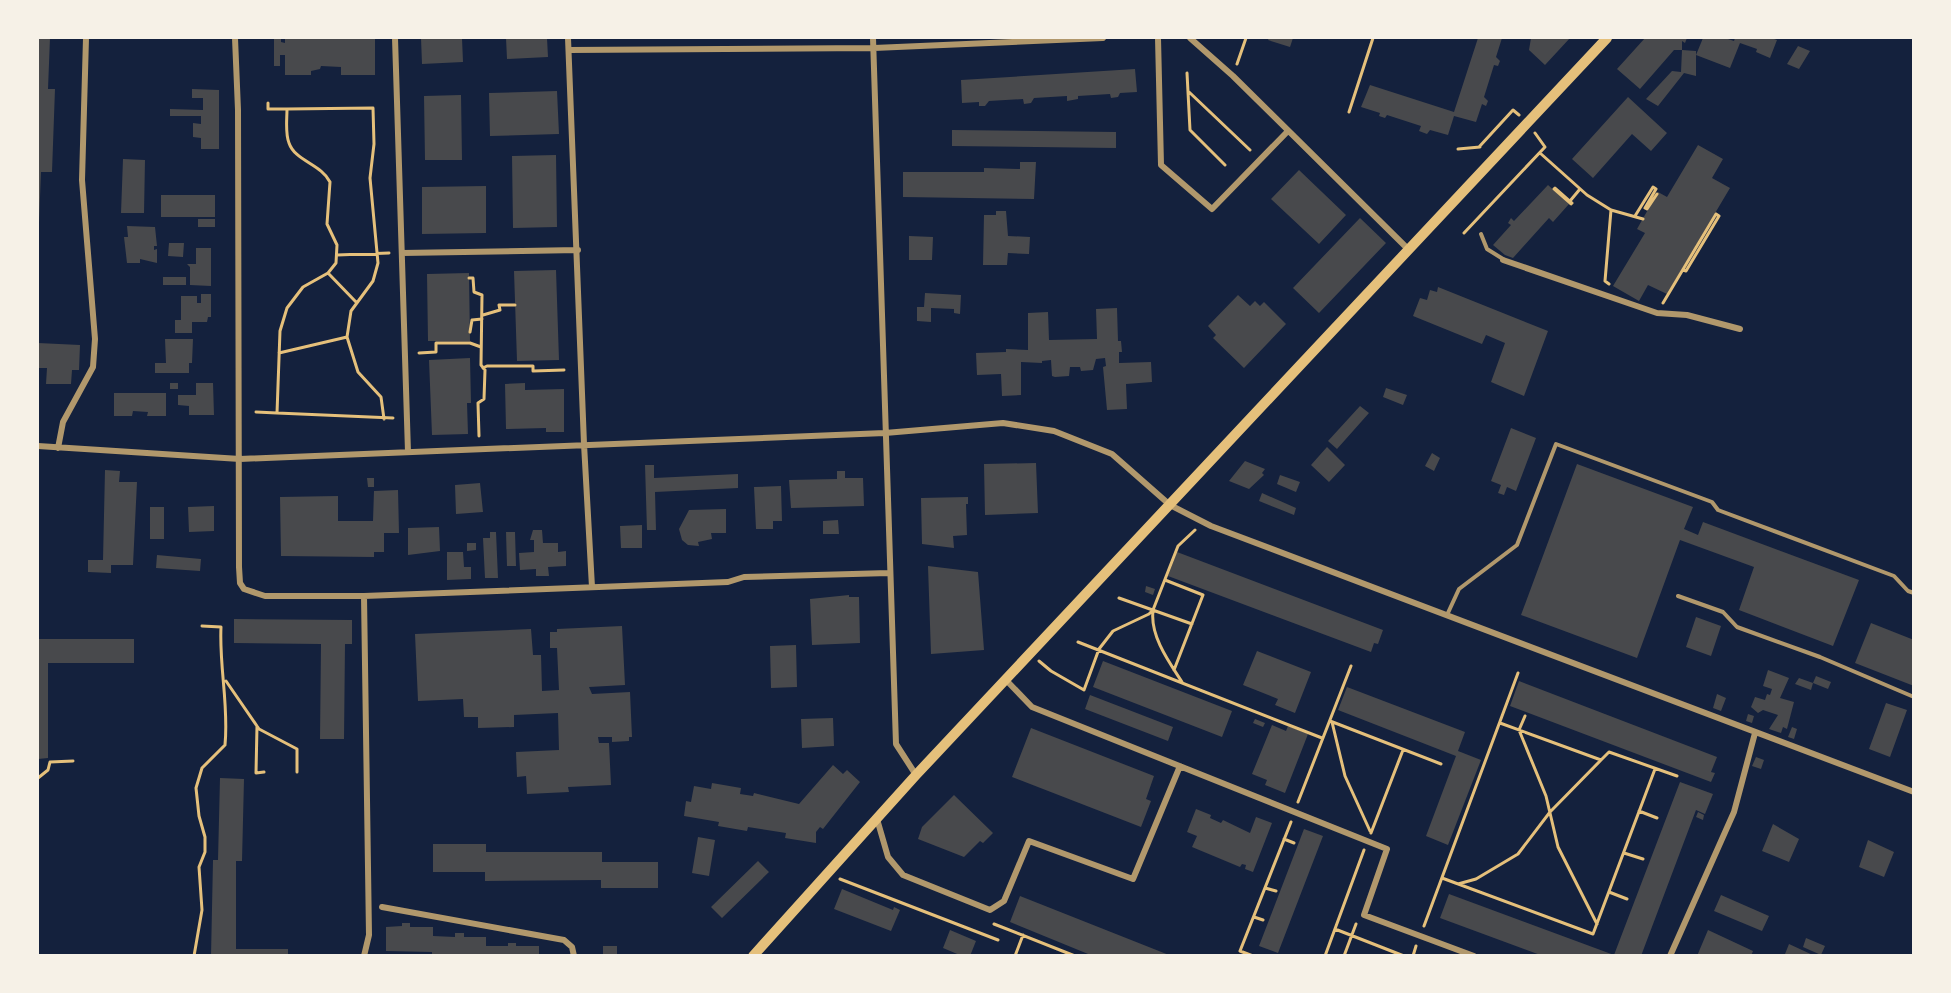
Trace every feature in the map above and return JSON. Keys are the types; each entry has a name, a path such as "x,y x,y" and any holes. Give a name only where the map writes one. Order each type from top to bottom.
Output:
{"main road":[{"path":"753,956 916,775 1607,38"}],"street":[{"path":"58,448 63,423 93,367 94,348 82,180 86,38"},
{"path":"235,38 240,459 239,567 240,583 244,589 265,596 364,596 728,582 744,577 888,573"},
{"path":"395,38 408,452"},
{"path":"568,38 592,587"},
{"path":"873,38 888,573 896,744 916,775"},
{"path":"569,50 874,48 1103,38"},
{"path":"1158,38 1161,165 1212,209 1288,131"},
{"path":"1190,38 1233,76 1410,250"},
{"path":"402,253 578,250"},
{"path":"1503,260 1657,313 1687,315 1740,329"},
{"path":"38,446 240,459 885,433 1003,423 1054,431 1112,454 1170,506 1202,522 1914,792"},
{"path":"364,596 369,935 364,956"},
{"path":"1006,680 1032,707 1387,849 1364,915 1474,956"},
{"path":"1670,956 1734,812 1755,733"},
{"path":"877,819 888,857 903,875 990,910 1004,901 1029,841 1133,879 1180,766"},
{"path":"382,907 564,940 572,947 574,956"}],"lane":[{"path":"1481,234 1486,249 1503,260"},
{"path":"1447,616 1459,589 1517,545 1556,444 1712,502 1718,510 1894,576 1908,591 1914,593"},
{"path":"1678,596 1723,612 1737,627 1820,657 1914,697"}],"path":[{"path":"1233,76 1246,38"},
{"path":"1349,112 1373,38"},
{"path":"1187,73 1190,130 1225,165"},
{"path":"1188,91 1250,150"},
{"path":"268,103 268,109 373,108 374,144 370,178 378,253 373,281 356,302 346,328 346,337 358,372 381,397 384,419"},
{"path":"277,413 282,320 294,296 303,287 328,273 333,268 337,255 337,246 327,224 330,182 317,166 296,154 289,146 287,109"},
{"path":"1479,147 1513,110"},
{"path":"1458,149 1506,147"},
{"path":"1464,233 1545,147"},
{"path":"1539,153 1580,189 1611,210 1642,219"},
{"path":"1635,216 1653,187 1656,189 1645,208 1647,209 1657,194"},
{"path":"1570,201 1555,188 1571,204 1570,201 1580,189"},
{"path":"1611,210 1605,281 1614,289"},
{"path":"1657,313 1716,214 1719,216 1686,272 1683,270"},
{"path":"337,255 389,253"},
{"path":"328,273 356,302"},
{"path":"469,278 473,278 474,292 482,295 481,365 484,399 478,403 478,436"},
{"path":"470,332 472,320 500,310 499,305 515,305"},
{"path":"279,353 346,337"},
{"path":"419,353 436,352 435,343 470,343 481,347"},
{"path":"483,368 487,366 533,366 533,371 564,370"},
{"path":"256,412 393,418"},
{"path":"1031,653 1051,671 1084,690 1099,650 1113,630 1153,610 1178,546 1202,522"},
{"path":"1164,580 1203,595 1174,670"},
{"path":"1119,598 1192,624"},
{"path":"1153,610 1155,629 1174,670 1183,683"},
{"path":"194,956 202,910 199,867 205,844 196,788 202,768 225,745 228,720 225,680 219,656 221,627 202,626"},
{"path":"1078,642 1323,738"},
{"path":"1413,956 1518,673"},
{"path":"225,680 257,726 297,748 297,772"},
{"path":"1525,716 1519,730 1523,744 1532,759 1550,812 1558,847 1597,924"},
{"path":"1371,833 1346,777 1331,722 1441,764"},
{"path":"1500,723 1601,760"},
{"path":"257,726 256,773 264,772"},
{"path":"1457,884 1476,879 1518,854 1550,812 1610,752 1677,777"},
{"path":"38,778 48,770 50,762 73,761"},
{"path":"1442,878 1593,934 1655,769"},
{"path":"1639,811 1658,818"},
{"path":"1284,839 1294,843"},
{"path":"1624,853 1642,860"},
{"path":"826,874 998,940"},
{"path":"1265,888 1276,891"},
{"path":"1609,892 1627,899"},
{"path":"1344,956 1357,923 1364,915"},
{"path":"1254,917 1263,920"},
{"path":"994,924 1075,956"},
{"path":"1335,929 1404,956"},
{"path":"1015,956 1023,935"}],"building":[{"path":"38,38 50,38 48,89 55,89 52,172 41,172 39,223"},
{"path":"274,38 281,38 281,42 285,43 285,38 375,38 375,75 341,75 341,67 321,66 320,69 311,71 311,75 285,75 285,55 280,55 280,66 274,66"},
{"path":"421,38 462,38 463,62 422,64"},
{"path":"506,38 547,38 548,57 507,59"},
{"path":"1269,38 1293,38 1290,47 1268,40"},
{"path":"1478,38 1502,38 1496,57 1500,61 1498,66 1494,65 1484,97 1488,101 1486,106 1482,104 1476,122 1454,116 1448,135 1430,130 1427,134 1419,131 1421,126 1387,115 1385,118 1379,116 1380,113 1361,107 1370,85 1454,112"},
{"path":"1531,38 1570,38 1545,65 1529,50"},
{"path":"1645,38 1687,38 1685,43 1682,41 1682,50 1674,50 1640,89 1617,69"},
{"path":"1703,38 1725,38 1734,41 1735,38 1777,40 1770,58 1756,52 1757,49 1740,43 1730,68 1696,55"},
{"path":"1798,46 1810,51 1799,69 1787,64"},
{"path":"1682,50 1696,51 1696,76 1684,73 1658,106 1646,99 1672,71 1681,72"},
{"path":"1135,69 1137,92 1120,93 1118,97 1111,98 1110,94 1078,96 1078,99 1067,101 1067,96 1034,98 1031,103 1024,104 1023,99 989,101 985,106 979,106 979,102 962,103 961,80"},
{"path":"192,89 219,90 219,149 201,149 201,138 193,137 193,123 201,124 201,116 170,116 170,109 203,110 203,98 192,98"},
{"path":"557,91 559,134 490,136 489,93"},
{"path":"461,95 462,160 425,160 424,96"},
{"path":"1628,97 1667,133 1651,151 1632,134 1593,178 1572,159"},
{"path":"952,130 1116,132 1116,148 952,146"},
{"path":"1698,145 1723,159 1712,178 1730,188 1667,294 1648,285 1639,301 1613,286 1645,233 1637,229 1658,192 1667,197"},
{"path":"556,155 557,227 513,228 512,156"},
{"path":"123,159 145,160 144,213 121,213"},
{"path":"1020,162 1036,162 1034,199 903,197 903,172 984,172 984,168 1020,169"},
{"path":"1299,170 1346,215 1319,244 1271,199"},
{"path":"1548,185 1569,204 1553,222 1549,218 1513,258 1505,255 1493,245 1511,225 1508,223 1511,218 1514,221"},
{"path":"486,186 486,233 422,234 422,187"},
{"path":"161,195 215,195 215,217 161,217"},
{"path":"996,211 1006,211 1008,236 1030,237 1029,254 1008,253 1007,265 983,265 984,215 996,215"},
{"path":"1360,218 1386,243 1319,313 1293,288"},
{"path":"198,219 215,219 215,227 198,227"},
{"path":"127,226 155,227 157,246 154,246 154,250 157,249 157,263 140,259 140,263 127,263 124,237 128,237"},
{"path":"909,236 933,237 932,260 909,260"},
{"path":"169,243 184,243 183,257 168,256"},
{"path":"196,248 211,248 211,286 190,285 190,267 187,264 196,264"},
{"path":"556,270 559,360 517,361 514,271"},
{"path":"469,273 470,341 428,341 427,274"},
{"path":"163,277 186,277 186,285 163,285"},
{"path":"1438,287 1548,331 1524,396 1491,382 1505,343 1486,335 1482,344 1413,316 1420,298 1427,300 1430,290 1437,292"},
{"path":"925,293 961,295 960,314 954,313 954,309 931,308 931,322 917,321 917,307 924,307"},
{"path":"201,294 211,294 211,317 208,317 207,322 192,322 192,333 175,333 175,320 181,320 181,296 197,296 197,303 201,303"},
{"path":"1238,295 1250,306 1255,301 1260,306 1264,302 1286,324 1244,368 1213,338 1216,335 1208,326"},
{"path":"1117,308 1118,341 1121,341 1122,352 1119,352 1119,363 1151,362 1152,382 1126,384 1127,409 1107,410 1103,367 1106,366 1105,358 1096,359 1093,370 1081,371 1080,367 1070,367 1069,376 1055,377 1052,376 1051,360 1042,361 1042,363 1021,362 1021,395 1002,396 1001,374 977,375 976,353 1006,352 1006,349 1028,350 1028,313 1048,312 1049,340 1097,339 1096,309"},
{"path":"165,339 193,339 192,363 189,363 189,373 155,373 155,363 166,363"},
{"path":"38,343 80,345 79,370 72,370 71,384 46,384 47,368 38,368"},
{"path":"470,358 471,403 467,403 468,434 432,435 429,360"},
{"path":"170,383 178,383 178,389 170,389"},
{"path":"196,383 213,383 214,415 189,415 189,406 178,405 178,395 196,395"},
{"path":"525,383 525,390 564,389 564,432 546,432 546,428 506,429 505,384"},
{"path":"1386,388 1407,395 1403,405 1383,397"},
{"path":"114,393 166,393 166,416 147,416 148,412 133,411 132,416 114,416"},
{"path":"1360,406 1369,413 1337,449 1328,441"},
{"path":"1511,428 1536,438 1516,491 1507,487 1504,495 1498,493 1501,485 1491,481"},
{"path":"1327,447 1345,465 1329,482 1311,465"},
{"path":"1432,453 1440,458 1434,471 1425,466"},
{"path":"1245,461 1265,469 1262,473 1264,475 1249,489 1229,481"},
{"path":"1036,463 1038,513 985,515 984,464"},
{"path":"1577,464 1693,507 1684,529 1698,535 1703,522 1859,580 1833,646 1739,610 1754,567 1680,540 1637,658 1521,615"},
{"path":"645,465 654,465 654,478 738,474 738,488 655,492 656,530 647,530"},
{"path":"105,470 120,471 119,482 137,482 133,565 111,565 111,573 88,572 88,560 103,560"},
{"path":"837,471 845,471 845,478 863,478 864,506 791,508 789,480 837,479"},
{"path":"1280,475 1300,482 1296,492 1277,484"},
{"path":"367,478 374,478 374,487 368,487"},
{"path":"480,483 483,512 456,514 455,485"},
{"path":"781,486 782,521 773,521 773,529 756,529 754,487"},
{"path":"398,490 399,533 384,533 384,552 374,552 374,557 281,556 280,497 338,496 338,521 373,521 374,491"},
{"path":"1262,493 1296,508 1294,515 1259,501"},
{"path":"968,497 968,504 966,504 967,535 953,536 954,548 922,544 921,498"},
{"path":"214,506 214,531 189,532 188,507"},
{"path":"150,507 164,507 164,539 150,539"},
{"path":"726,509 726,533 711,533 712,539 698,542 699,546 688,545 682,540 679,529 689,510"},
{"path":"838,520 839,534 823,534 823,521"},
{"path":"642,525 642,548 621,548 620,526"},
{"path":"439,527 440,551 408,555 408,528"},
{"path":"533,530 542,530 543,543 558,543 558,552 566,551 566,566 548,567 549,576 536,576 536,569 520,570 519,553 534,552 534,540 530,540"},
{"path":"490,532 496,532 498,578 485,578 483,538 490,538"},
{"path":"506,532 515,532 516,566 507,566"},
{"path":"467,543 476,543 476,550 467,551"},
{"path":"447,552 463,552 464,567 471,567 471,579 447,580"},
{"path":"1177,552 1383,630 1378,644 1374,643 1371,652 1168,576"},
{"path":"157,555 201,559 200,571 156,568"},
{"path":"928,566 978,572 984,650 931,654"},
{"path":"1146,586 1155,589 1153,595 1145,592"},
{"path":"849,595 849,597 859,597 860,643 812,645 810,599"},
{"path":"1696,617 1721,626 1711,656 1686,647"},
{"path":"234,619 352,620 352,644 345,644 344,739 320,739 321,644 234,643"},
{"path":"1871,623 1914,640 1914,686 1855,663"},
{"path":"622,626 625,685 589,687 592,694 630,692 632,737 629,737 629,741 612,742 612,737 598,737 599,743 609,743 611,785 568,787 569,792 527,794 526,776 517,777 516,752 559,750 558,713 514,715 514,727 478,728 478,717 464,717 463,699 418,701 415,634 531,629 533,655 541,655 542,691 559,690 557,648 550,648 550,632 557,632 557,629"},
{"path":"38,639 134,639 134,663 48,663 48,758 38,759"},
{"path":"796,645 797,687 771,688 770,646"},
{"path":"1257,651 1311,672 1295,713 1275,705 1278,699 1243,685"},
{"path":"1103,661 1232,711 1222,737 1093,687"},
{"path":"1768,670 1789,678 1780,698 1794,702 1787,729 1783,727 1781,733 1769,729 1778,715 1763,710 1758,713 1751,707 1755,697 1765,700 1767,694 1770,695 1772,689 1763,686"},
{"path":"1816,676 1831,682 1828,689 1813,683"},
{"path":"1799,678 1813,683 1811,690 1795,684"},
{"path":"1519,681 1717,757 1711,772 1715,773 1711,782 1510,706"},
{"path":"1347,687 1465,732 1458,751 1481,760 1448,845 1426,836 1456,756 1338,710"},
{"path":"1717,694 1726,698 1721,711 1713,708"},
{"path":"1090,695 1173,727 1168,741 1085,709"},
{"path":"1886,703 1907,710 1890,757 1869,749"},
{"path":"1748,714 1754,716 1752,723 1746,721"},
{"path":"833,718 834,746 802,748 801,719"},
{"path":"1255,719 1265,723 1263,727 1253,723"},
{"path":"1272,725 1286,731 1288,726 1308,734 1285,793 1265,785 1267,780 1252,774"},
{"path":"1792,727 1797,729 1794,739 1788,737"},
{"path":"1031,728 1154,776 1146,799 1151,801 1141,827 1012,777"},
{"path":"1756,757 1764,760 1761,769 1752,766"},
{"path":"833,765 843,774 847,770 860,782 823,829 820,827 816,832 816,843 785,838 786,833 748,827 747,831 718,826 719,822 684,816 686,801 691,802 694,786 711,789 712,783 741,788 740,794 753,796 754,793 799,804"},
{"path":"220,778 244,779 242,861 236,861 236,949 288,949 288,956 211,956 213,860 218,860"},
{"path":"1680,782 1713,794 1705,814 1696,810 1641,956 1543,956 1440,918 1449,894 1614,955"},
{"path":"954,795 993,833 983,843 980,841 964,857 918,839 922,827"},
{"path":"1196,809 1211,815 1210,818 1221,823 1223,820 1250,833 1256,817 1272,823 1253,872 1245,869 1246,865 1242,864 1240,867 1192,847 1197,836 1187,832"},
{"path":"1698,812 1704,815 1703,820 1696,817"},
{"path":"1773,824 1799,839 1789,862 1762,851"},
{"path":"1304,829 1323,836 1278,953 1259,946"},
{"path":"698,837 715,840 709,876 692,873"},
{"path":"1868,840 1894,852 1884,877 1859,867"},
{"path":"433,844 486,844 486,852 602,852 602,862 658,862 658,888 601,888 601,880 485,881 485,872 433,872"},
{"path":"758,861 769,872 722,918 711,907"},
{"path":"842,889 893,910 894,907 900,910 891,931 834,909"},
{"path":"1721,895 1769,916 1762,931 1714,911"},
{"path":"1020,896 1169,956 1093,956 1010,922"},
{"path":"402,923 410,923 410,927 433,927 433,936 455,937 455,933 464,933 464,937 486,937 486,946 508,946 508,943 516,943 516,946 539,946 539,956 432,956 432,952 386,951 386,927 402,926"},
{"path":"950,930 976,941 970,956 962,956 943,948"},
{"path":"1708,930 1753,951 1751,956 1697,956"},
{"path":"1806,938 1825,946 1821,955 1803,947"},
{"path":"1789,944 1815,956 1785,954"},
{"path":"603,946 617,946 617,956 603,956"}]}
